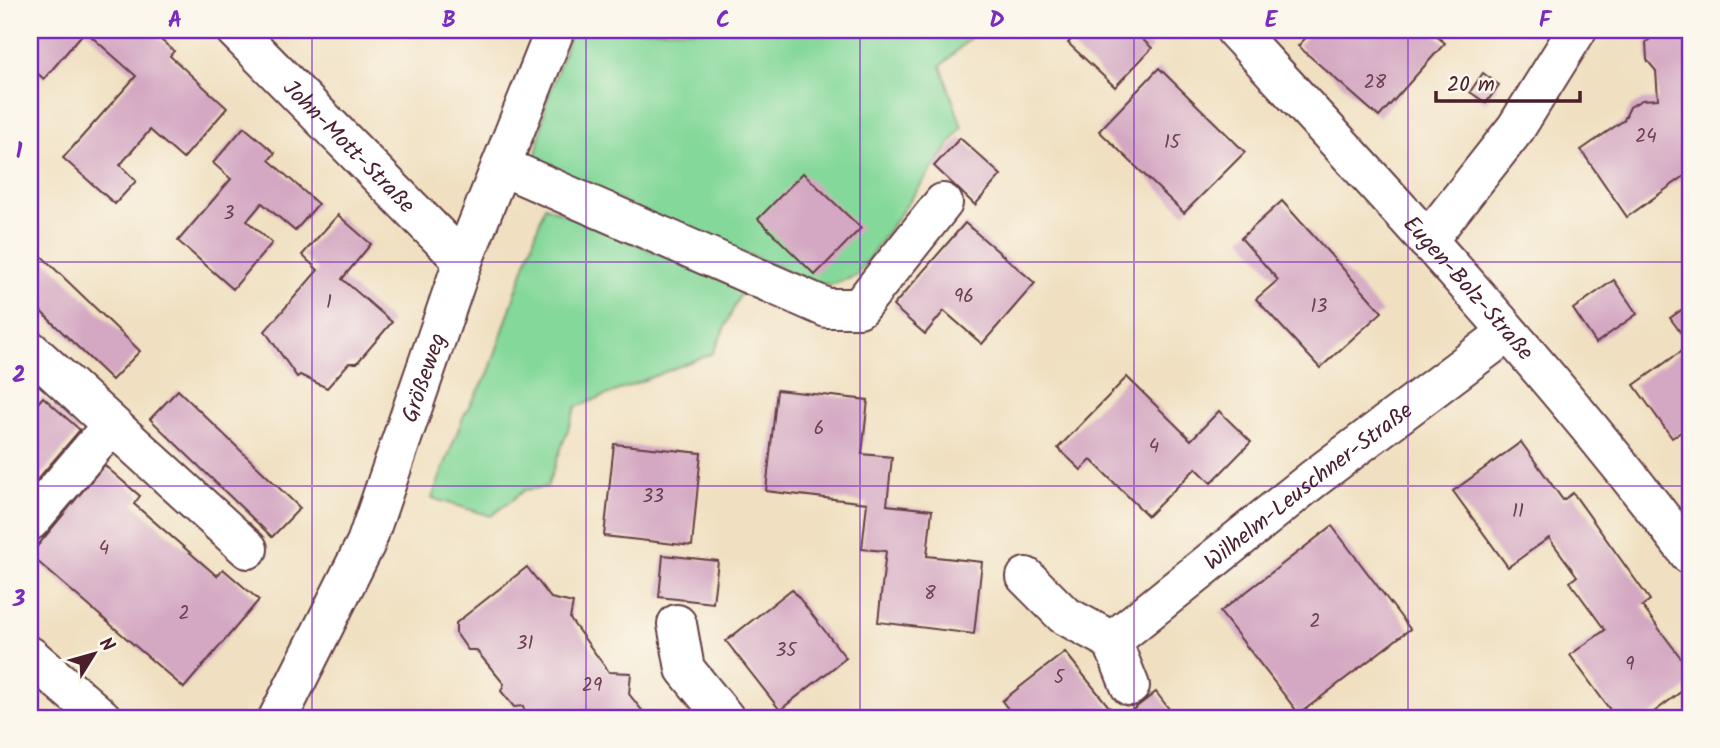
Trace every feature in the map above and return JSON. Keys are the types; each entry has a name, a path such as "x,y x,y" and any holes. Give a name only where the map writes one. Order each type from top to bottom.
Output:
{"street":[{"name":"John-Mott-Straße","path":"235,30 463,261"},
{"name":"Größeweg","path":"278,718 366,543 463,261 555,30"},
{"name":"Eugen-Bolz-Straße","path":"1236,30 1507,333 1650,501 1690,555"},
{"path":"1427,241 1516,128 1577,30"},
{"path":"501,166 827,308 859,307 943,203"},
{"name":"Wilhelm-Leuschner-Straße","path":"1112,641 1312,480 1507,333"},
{"path":"30,350 248,549"},
{"path":"30,520 111,426"},
{"path":"1026,577 1064,615 1112,641 1130,686"},
{"path":"677,624 685,669 725,718"},
{"path":"30,656 102,718"}],"green space":[{"path":"572,30 976,32 941,66 962,127 856,276 831,285 812,281 534,165 546,104"},
{"path":"545,206 743,288 713,353 576,407 547,487 525,490 491,516 432,498 464,415 488,375"}],"building":[{"path":"30,30 149,30 174,51 170,56 227,108 183,159 150,130 120,165 136,181 115,204 63,158 136,76 85,31 44,79 30,67"},
{"path":"1080,30 1132,30 1152,48 1115,87 1068,43"},
{"path":"1313,30 1429,30 1445,43 1379,117 1298,46"},
{"path":"1663,30 1690,30 1690,172 1627,217 1581,150 1624,120 1630,107 1642,100 1658,99 1656,71 1647,60 1646,42"},
{"path":"1159,68 1245,152 1184,213 1099,131"},
{"path":"1483,73 1499,85 1486,103 1470,92"},
{"path":"244,127 275,153 269,160 318,204 295,231 262,203 247,221 272,243 233,289 178,241 231,179 213,163"},
{"path":"960,138 1001,175 975,205 934,166"},
{"path":"803,173 861,228 815,275 758,219"},
{"path":"1282,201 1382,312 1320,368 1256,299 1278,280 1241,238"},
{"path":"338,215 371,244 342,279 392,322 357,363 349,363 327,388 300,375 297,377 265,331 318,270 302,255"},
{"path":"965,223 1035,283 982,344 944,311 925,334 893,306"},
{"path":"30,245 140,351 112,380 30,301"},
{"path":"1614,280 1637,314 1596,343 1573,309"},
{"path":"1690,304 1690,345 1670,318"},
{"path":"1690,345 1690,426 1672,438 1634,385"},
{"path":"1127,377 1191,440 1219,411 1251,442 1211,483 1196,468 1148,516 1091,460 1081,470 1058,448"},
{"path":"178,390 300,508 272,537 150,419"},
{"path":"777,390 868,400 862,454 892,457 887,505 932,510 927,556 982,562 974,634 878,622 886,551 862,549 867,503 766,491"},
{"path":"43,397 80,430 30,488 30,398 37,404"},
{"path":"1521,442 1563,500 1573,493 1650,600 1642,606 1690,670 1690,685 1646,718 1616,718 1570,655 1605,630 1570,582 1577,576 1549,538 1508,567 1453,491"},
{"path":"614,444 701,453 692,546 604,536"},
{"path":"104,465 140,496 134,504 217,576 223,569 259,600 184,688 30,555"},
{"path":"1332,526 1410,629 1299,714 1220,612"},
{"path":"663,555 718,561 713,603 659,597"},
{"path":"527,567 551,598 573,603 570,619 609,672 631,673 629,694 648,718 527,718 523,706 514,707 501,691 504,684 476,650 468,650 456,633 456,623"},
{"path":"792,589 846,658 780,710 726,641"},
{"path":"1065,652 1118,718 1015,718 1002,701"},
{"path":"1156,692 1176,718 1135,718 1130,712"}]}
